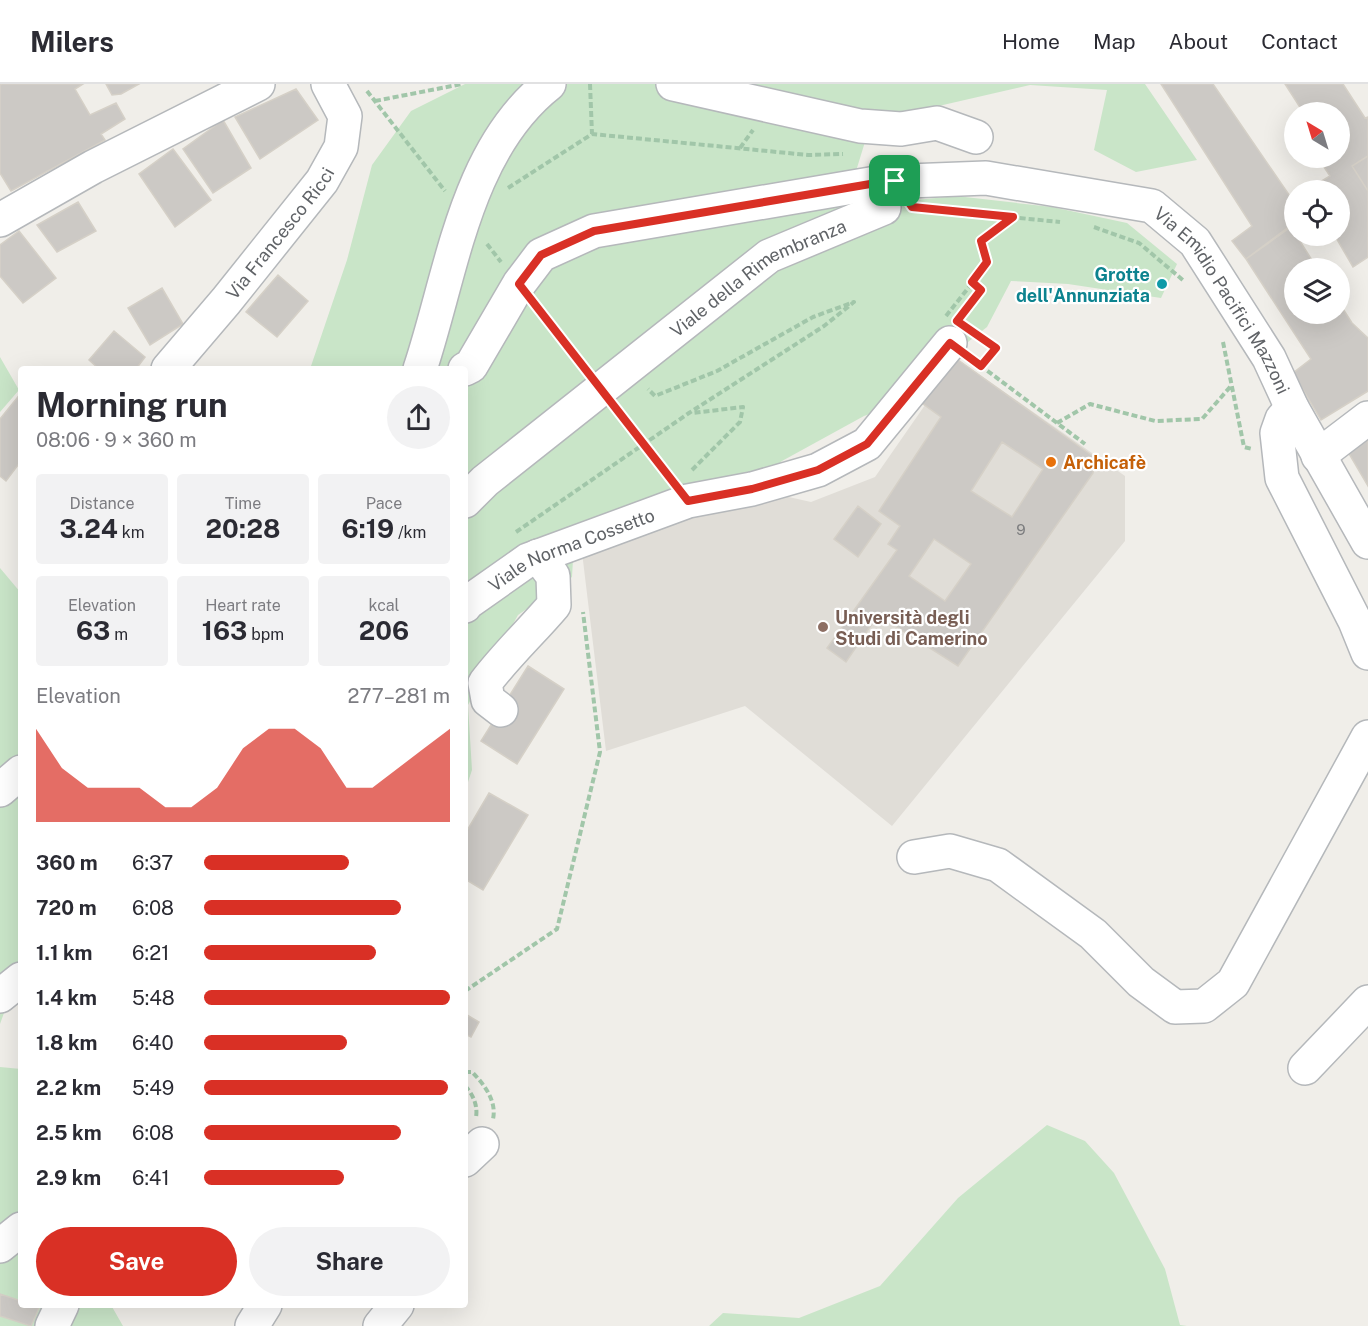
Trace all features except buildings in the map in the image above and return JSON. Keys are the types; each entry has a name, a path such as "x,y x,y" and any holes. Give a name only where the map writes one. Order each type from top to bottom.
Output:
{"street":[{"path":"0,220 93,167 258,84"},
{"path":"329,84 337,84"},
{"name":"Via Francesco Ricci","path":"171,366 322,181 341,147 345,116 329,84"},
{"path":"421,366 473,191 498,140 538,92 549,84"},
{"path":"673,84 860,126 901,129 937,123 976,137"},
{"name":"Via Emidio Pacifici Mazzoni","path":"882,182 986,178 1152,206 1195,242 1269,358 1318,456 1364,528"},
{"path":"468,368 519,284 541,255 594,231 882,182"},
{"name":"Viale della Rimembranza","path":"468,498 485,481 769,256 884,208 882,182"},
{"name":"Viale Norma Cossetto","path":"468,602 528,560 681,492 752,489 818,470 867,444 958,327"},
{"path":"1292,408 1282,419 1277,433 1282,478 1362,629 1368,653"},
{"path":"1318,456 1368,418"},
{"path":"501,710 488,700 485,683 501,661 524,640 554,605 553,576 538,556"},
{"path":"914,857 950,851 998,865 1093,934 1141,982 1175,1007 1204,1006 1233,983 1368,737"},
{"path":"0,790 18,775"},
{"path":"0,996 18,981"},
{"path":"1305,1068 1368,1002"},
{"path":"0,1246 18,1231"},
{"path":"52,1326 61,1308"},
{"path":"380,1326 395,1308"}],"path":[{"path":"362,84 681,492 711,448 740,422 743,407 689,414"},
{"path":"375,101 462,84"},
{"path":"591,84 592,134"},
{"path":"504,191 592,134 808,155"},
{"path":"945,210 1064,223"},
{"path":"1013,217 981,241 987,262 972,282 958,327 981,366 1085,444"},
{"path":"1086,225 1139,243 1190,286"},
{"path":"958,327 981,290 972,282"},
{"path":"511,536 644,444 824,326 854,302 813,317 717,371 655,396 643,383 654,349"},
{"path":"958,327 996,348 981,366"},
{"path":"1221,332 1244,447"},
{"path":"1057,423 1090,404 1155,421 1202,419 1231,385"},
{"path":"468,989 557,929 600,752 581,601"},
{"path":"468,1072 472,1071 484,1084 495,1110 490,1131 473,1142"},
{"path":"468,1089 477,1110 473,1142"}],"shaded area":[{"name":"Università degli Studi di Camerino","path":"957,359 1125,476 1125,541 892,826 745,706 606,751 581,544 758,490 811,502 875,477"}],"green space":[{"path":"465,84 1145,84 1197,160 1136,172 1094,150 1107,90 1030,85 943,105 868,132 845,207 956,196 1052,207 1127,223 1177,264 1161,298 1068,284 1011,281 987,327 944,361 911,400 864,416 782,461 754,485 574,542 572,577 518,615 468,705 468,366 311,366 347,260 372,165 411,111"},
{"path":"0,357 18,391 0,412"},
{"path":"0,568 18,589 18,974 0,1024"},
{"path":"468,705 472,770 468,782"},
{"path":"0,1067 18,1069 18,1308 113,1308 123,1326 0,1326"},
{"path":"1047,1125 1085,1141 1114,1173 1165,1269 1180,1325 1187,1326 709,1326 723,1313 799,1318 880,1286 958,1198"}],"place":[{"name":"Grotte dell'Annunziata","path":"1162,284"},
{"name":"Archicafè","path":"1051,462"},
{"name":"Università degli Studi di Camerino","path":"823,627"}],"route":[{"path":"895,181 912,207 1013,217 981,241 987,262 972,282 981,290 957,321 996,348 981,366 950,343 867,444 818,470 752,489 688,501 519,284 541,255 594,231 895,181"}]}
